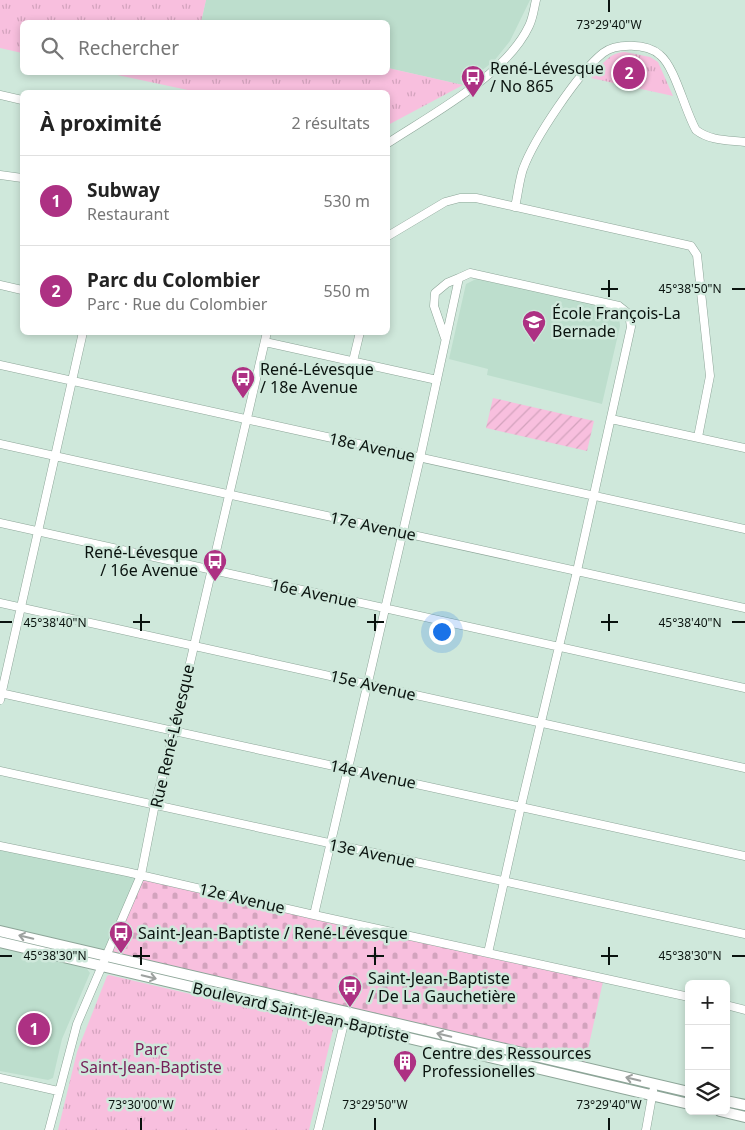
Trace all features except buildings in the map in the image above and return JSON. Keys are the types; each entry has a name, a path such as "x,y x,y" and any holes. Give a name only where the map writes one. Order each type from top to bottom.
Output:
{"main road":[{"name":"Boulevard Saint-Jean-Baptiste","path":"0,931 105,961 344,1023 685,1103"},
{"name":"Boulevard Saint-Jean-Baptiste","path":"0,942 105,961 346,1012 685,1091"},
{"path":"607,1085 610,1074"},
{"path":"730,1102 745,1105"},
{"path":"730,1113 745,1117"}],"street":[{"path":"390,141 476,86 490,74 522,38 530,25 536,0"},
{"path":"515,207 526,163 562,100 602,54 616,47 637,47 659,53 669,65 696,130 704,136 714,139 745,142"},
{"path":"0,95 20,100"},
{"path":"0,175 20,178"},
{"path":"390,235 445,202 460,198 476,198 691,246 696,251 698,261 710,376 698,437"},
{"path":"445,338 434,306 435,293 447,283 470,273 619,306 629,314 631,327 577,571 488,953"},
{"path":"314,915 403,533 459,278"},
{"path":"0,285 20,290"},
{"path":"0,696 83,335"},
{"name":"Rue René-Lévesque","path":"49,1130 77,1024 141,875 155,804 174,732 266,335"},
{"path":"353,361 359,335"},
{"path":"265,342 437,380"},
{"name":"18e Avenue","path":"0,365 745,529"},
{"path":"611,420 745,448"},
{"name":"17e Avenue","path":"0,444 745,608"},
{"name":"16e Avenue","path":"0,523 745,688"},
{"name":"15e Avenue","path":"0,603 745,768"},
{"name":"14e Avenue","path":"0,696 521,806 745,856"},
{"name":"13e Avenue","path":"0,771 745,934"},
{"name":"12e Avenue","path":"0,846 141,875 685,996"},
{"path":"730,1006 745,1010"},
{"path":"318,1130 346,1012"},
{"path":"0,1078 58,1091"},
{"path":"646,1130 654,1084"}],"shaded area":[{"path":"206,0 530,0 510,41 494,61 463,85 390,68 390,20 201,20"},
{"name":"École François-La Bernade","path":"476,279 613,307 619,315 620,326 602,404 487,375 488,369 449,359 466,284"},
{"path":"0,844 141,875 107,956 0,931"},
{"path":"0,944 87,969 90,973 62,1039 53,1078 48,1080 0,1071"}],"green space":[{"path":"0,0 206,0 201,20 20,20 20,53 0,48"},
{"path":"625,52 650,57 658,62 673,96 591,78 610,57"},
{"path":"390,68 463,85 390,124 390,90 188,90 117,75 390,75"},
{"path":"493,398 594,421 587,451 486,428"},
{"path":"141,875 604,977 584,1067 107,956"},
{"name":"Parc Saint-Jean-Baptiste","path":"109,975 332,1027 333,1030 309,1130 58,1130 77,1052"}],"place":[{"name":"Parc du Colombier","path":"629,73"},
{"name":"René-Lévesque / No 865","path":"473,98"},
{"name":"École François-La Bernade","path":"534,343"},
{"name":"René-Lévesque / 18e Avenue","path":"243,399"},
{"name":"René-Lévesque / 16e Avenue","path":"215,582"},
{"name":"Saint-Jean-Baptiste / René-Lévesque","path":"121,954"},
{"name":"Saint-Jean-Baptiste / De La Gauchetière","path":"350,1008"},
{"name":"Subway","path":"34,1029"},
{"name":"Centre des Ressources Professionelles","path":"405,1083"}]}
